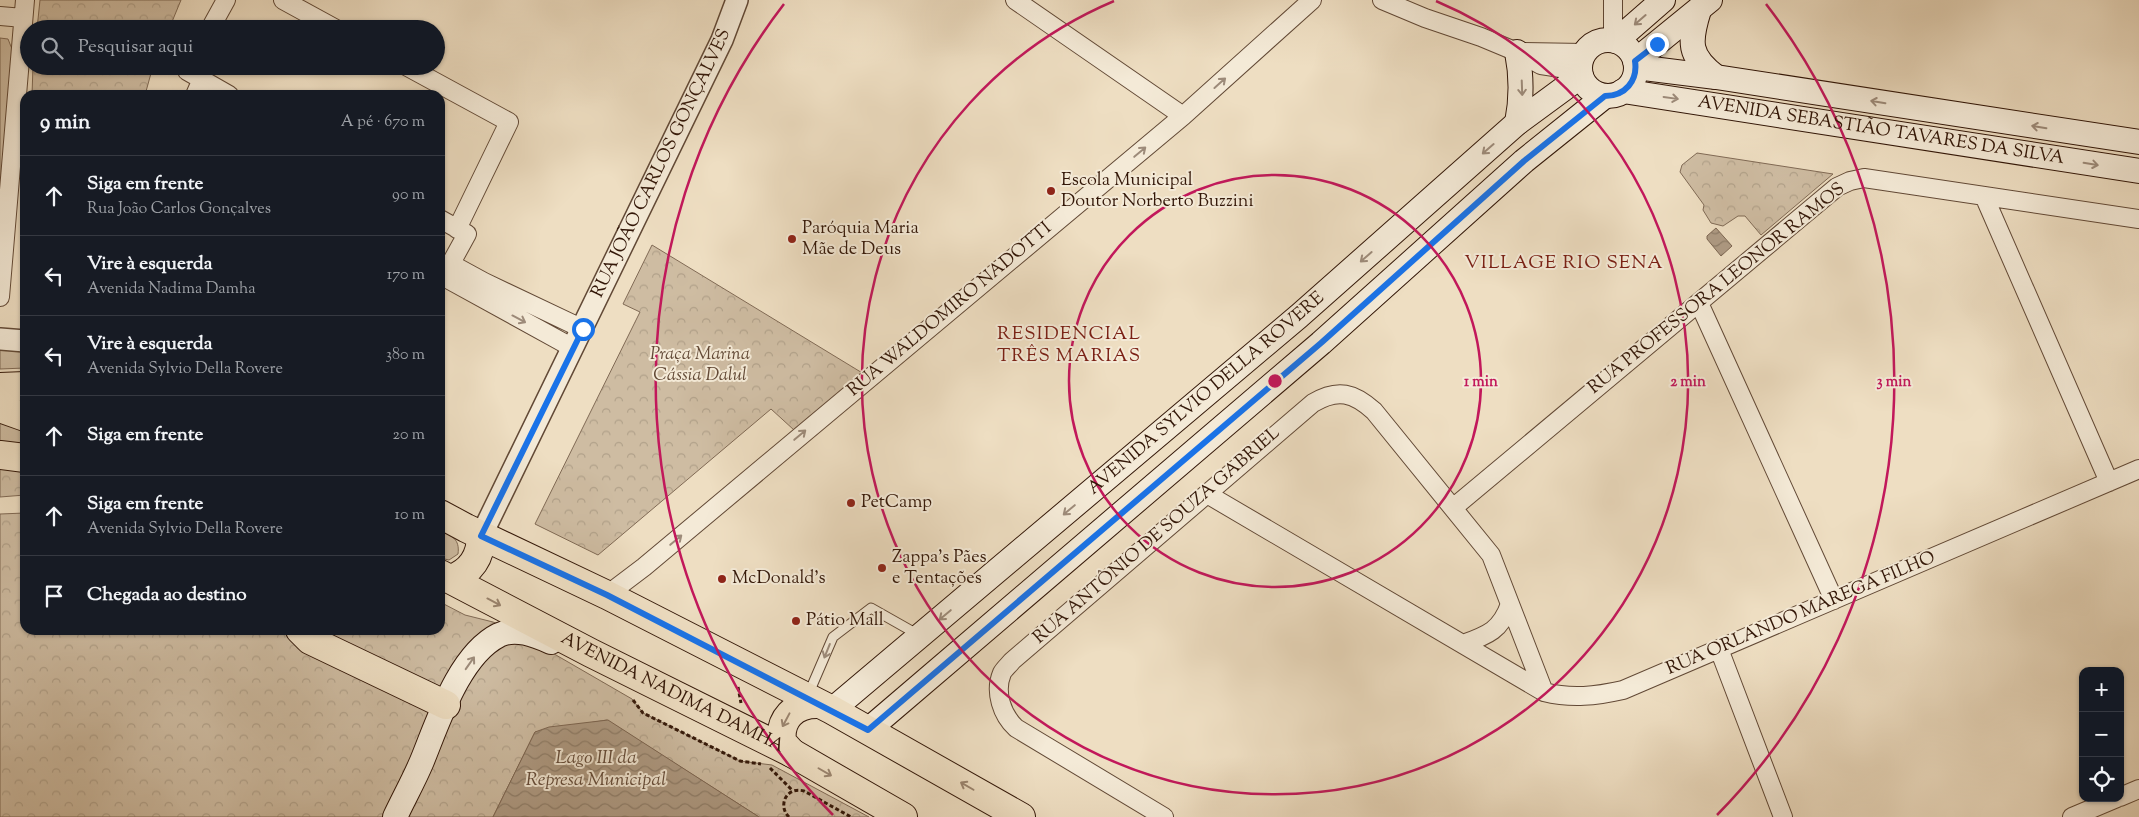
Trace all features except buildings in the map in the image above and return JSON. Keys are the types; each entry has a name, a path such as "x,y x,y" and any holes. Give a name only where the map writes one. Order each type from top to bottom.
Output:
{"main road":[{"path":"1663,0 1615,40 1598,41 1588,47 1581,67 1590,89 1614,94 1631,83 1636,64 1704,5"},
{"path":"1704,5 1692,30 1693,51 1704,68 1716,77"},
{"path":"1615,40 1630,50 1636,64"},
{"path":"1517,52 1521,71 1522,97 1517,123"},
{"name":"AVENIDA SEBASTIÃO TAVARES DA SILVA","path":"1636,64 2139,142"},
{"name":"AVENIDA SYLVIO DELLA ROVERE","path":"819,704 920,636 1299,316 1581,67"},
{"name":"AVENIDA SEBASTIÃO TAVARES DA SILVA","path":"1614,94 2139,171"},
{"name":"AVENIDA SYLVIO DELLA ROVERE","path":"868,730 1321,343 1524,161 1614,94"},
{"path":"1299,316 1321,343"},
{"path":"0,387 20,386"},
{"path":"0,408 20,415"},
{"path":"0,455 20,457"},
{"path":"445,516 479,526 607,595 819,704 868,730 1015,815"},
{"path":"445,576 464,573 474,563 480,550 479,526"},
{"name":"AVENIDA NADIMA DAMHA","path":"445,576 591,653 792,753 903,817"},
{"path":"396,817 446,705 468,664 481,647 500,634 521,632 561,646 591,653"},
{"path":"305,635 310,640 446,705"},
{"path":"920,636 945,664"},
{"path":"792,753 782,742 782,730 786,717 796,708 808,704 819,704"}],"street":[{"path":"0,16 23,18 25,0"},
{"path":"215,20 226,0"},
{"path":"283,0 320,20"},
{"name":"RUA JOÃO CARLOS GONÇALVES","path":"479,526 583,329 722,40 737,0"},
{"path":"1015,0 1183,116"},
{"name":"RUA WALDOMIRO NADOTTI","path":"607,595 644,567 1183,116 1312,0"},
{"path":"1382,0 1517,52 1581,67"},
{"path":"1613,0 1615,40"},
{"path":"0,297 20,54"},
{"path":"190,75 198,87"},
{"path":"423,75 510,122 457,229"},
{"name":"RUA PROFESSORA LEONOR RAMOS","path":"1453,508 1836,187 1850,181 1864,178 2139,219"},
{"path":"1984,196 2109,482"},
{"path":"445,222 467,234 445,275"},
{"path":"445,275 484,282 583,329"},
{"path":"445,275 573,348"},
{"path":"1699,303 1834,600"},
{"path":"0,339 20,341"},
{"name":"RUA ANTÔNIO DE SOUZA GABRIEL","path":"1164,817 1028,737 1006,719 1001,705 999,689 1002,674 1012,661 1313,403 1324,397 1346,394 1357,397 1374,411 1453,508"},
{"name":"RUA ORLANDO MAREGA FILHO","path":"1207,494 1544,692 1562,696 1583,697 1623,690 2139,469"},
{"path":"1453,508 1491,555 1544,692"},
{"path":"1463,644 1493,632 1505,617 1510,604"},
{"path":"1720,649 1783,817"},
{"path":"2124,795 2139,789"},
{"path":"2072,817 2108,802"}],"lane":[{"path":"819,704 833,637 871,608 920,636"}],"path":[{"path":"716,749 741,704 738,686"},
{"path":"759,758 792,790 804,791 851,817"},
{"path":"789,817 784,807 786,798 792,790"}],"green space":[{"path":"40,0 181,0 173,20 38,20"},
{"path":"0,38 8,39 12,49 0,202"},
{"path":"33,75 151,75 146,90 32,90"},
{"path":"1697,153 1833,174 1761,235 1745,216 1738,216 1723,226 1711,223 1703,210 1704,205 1680,172 1682,165"},
{"name":"Praça Marina Cássia Dalul","path":"652,245 864,374 794,430 771,409 598,555 535,524 640,312 623,304"},
{"path":"0,346 20,348 20,368 0,369"},
{"path":"0,416 20,422 20,444 0,442"},
{"path":"0,467 20,469 20,495 0,497"},
{"path":"20,513 20,635 445,635 445,605 465,615 511,629 632,699 643,713 740,761 772,765 869,817 759,817 607,720 535,732 493,817 0,817 0,514"},
{"path":"445,533 451,536 458,545 458,554 449,560 445,559"}],"water":[{"path":"1716,228 1732,246 1721,256 1707,239 1707,236"},
{"name":"Lago III da Represa Municipal","path":"608,720 759,817 493,817 535,732 549,727"}],"place":[{"name":"Escola Municipal Doutor Norberto Buzzini","path":"1051,191"},
{"name":"Paróquia Maria Mãe de Deus","path":"792,239"},
{"name":"PetCamp","path":"851,503"},
{"name":"Zappa's Pães e Tentações","path":"882,568"},
{"name":"McDonald's","path":"722,579"},
{"name":"Pátio Mall","path":"796,621"}],"district":[{"name":"VILLAGE RIO SENA","path":"1564,263"},
{"name":"RESIDENCIAL TRÊS MARIAS","path":"1069,345"}],"route":[{"path":"583,329 481,536 607,595 868,730 1321,343 1524,161 1605,96 1617,94 1628,88 1636,73 1635,61 1657,44"}]}
